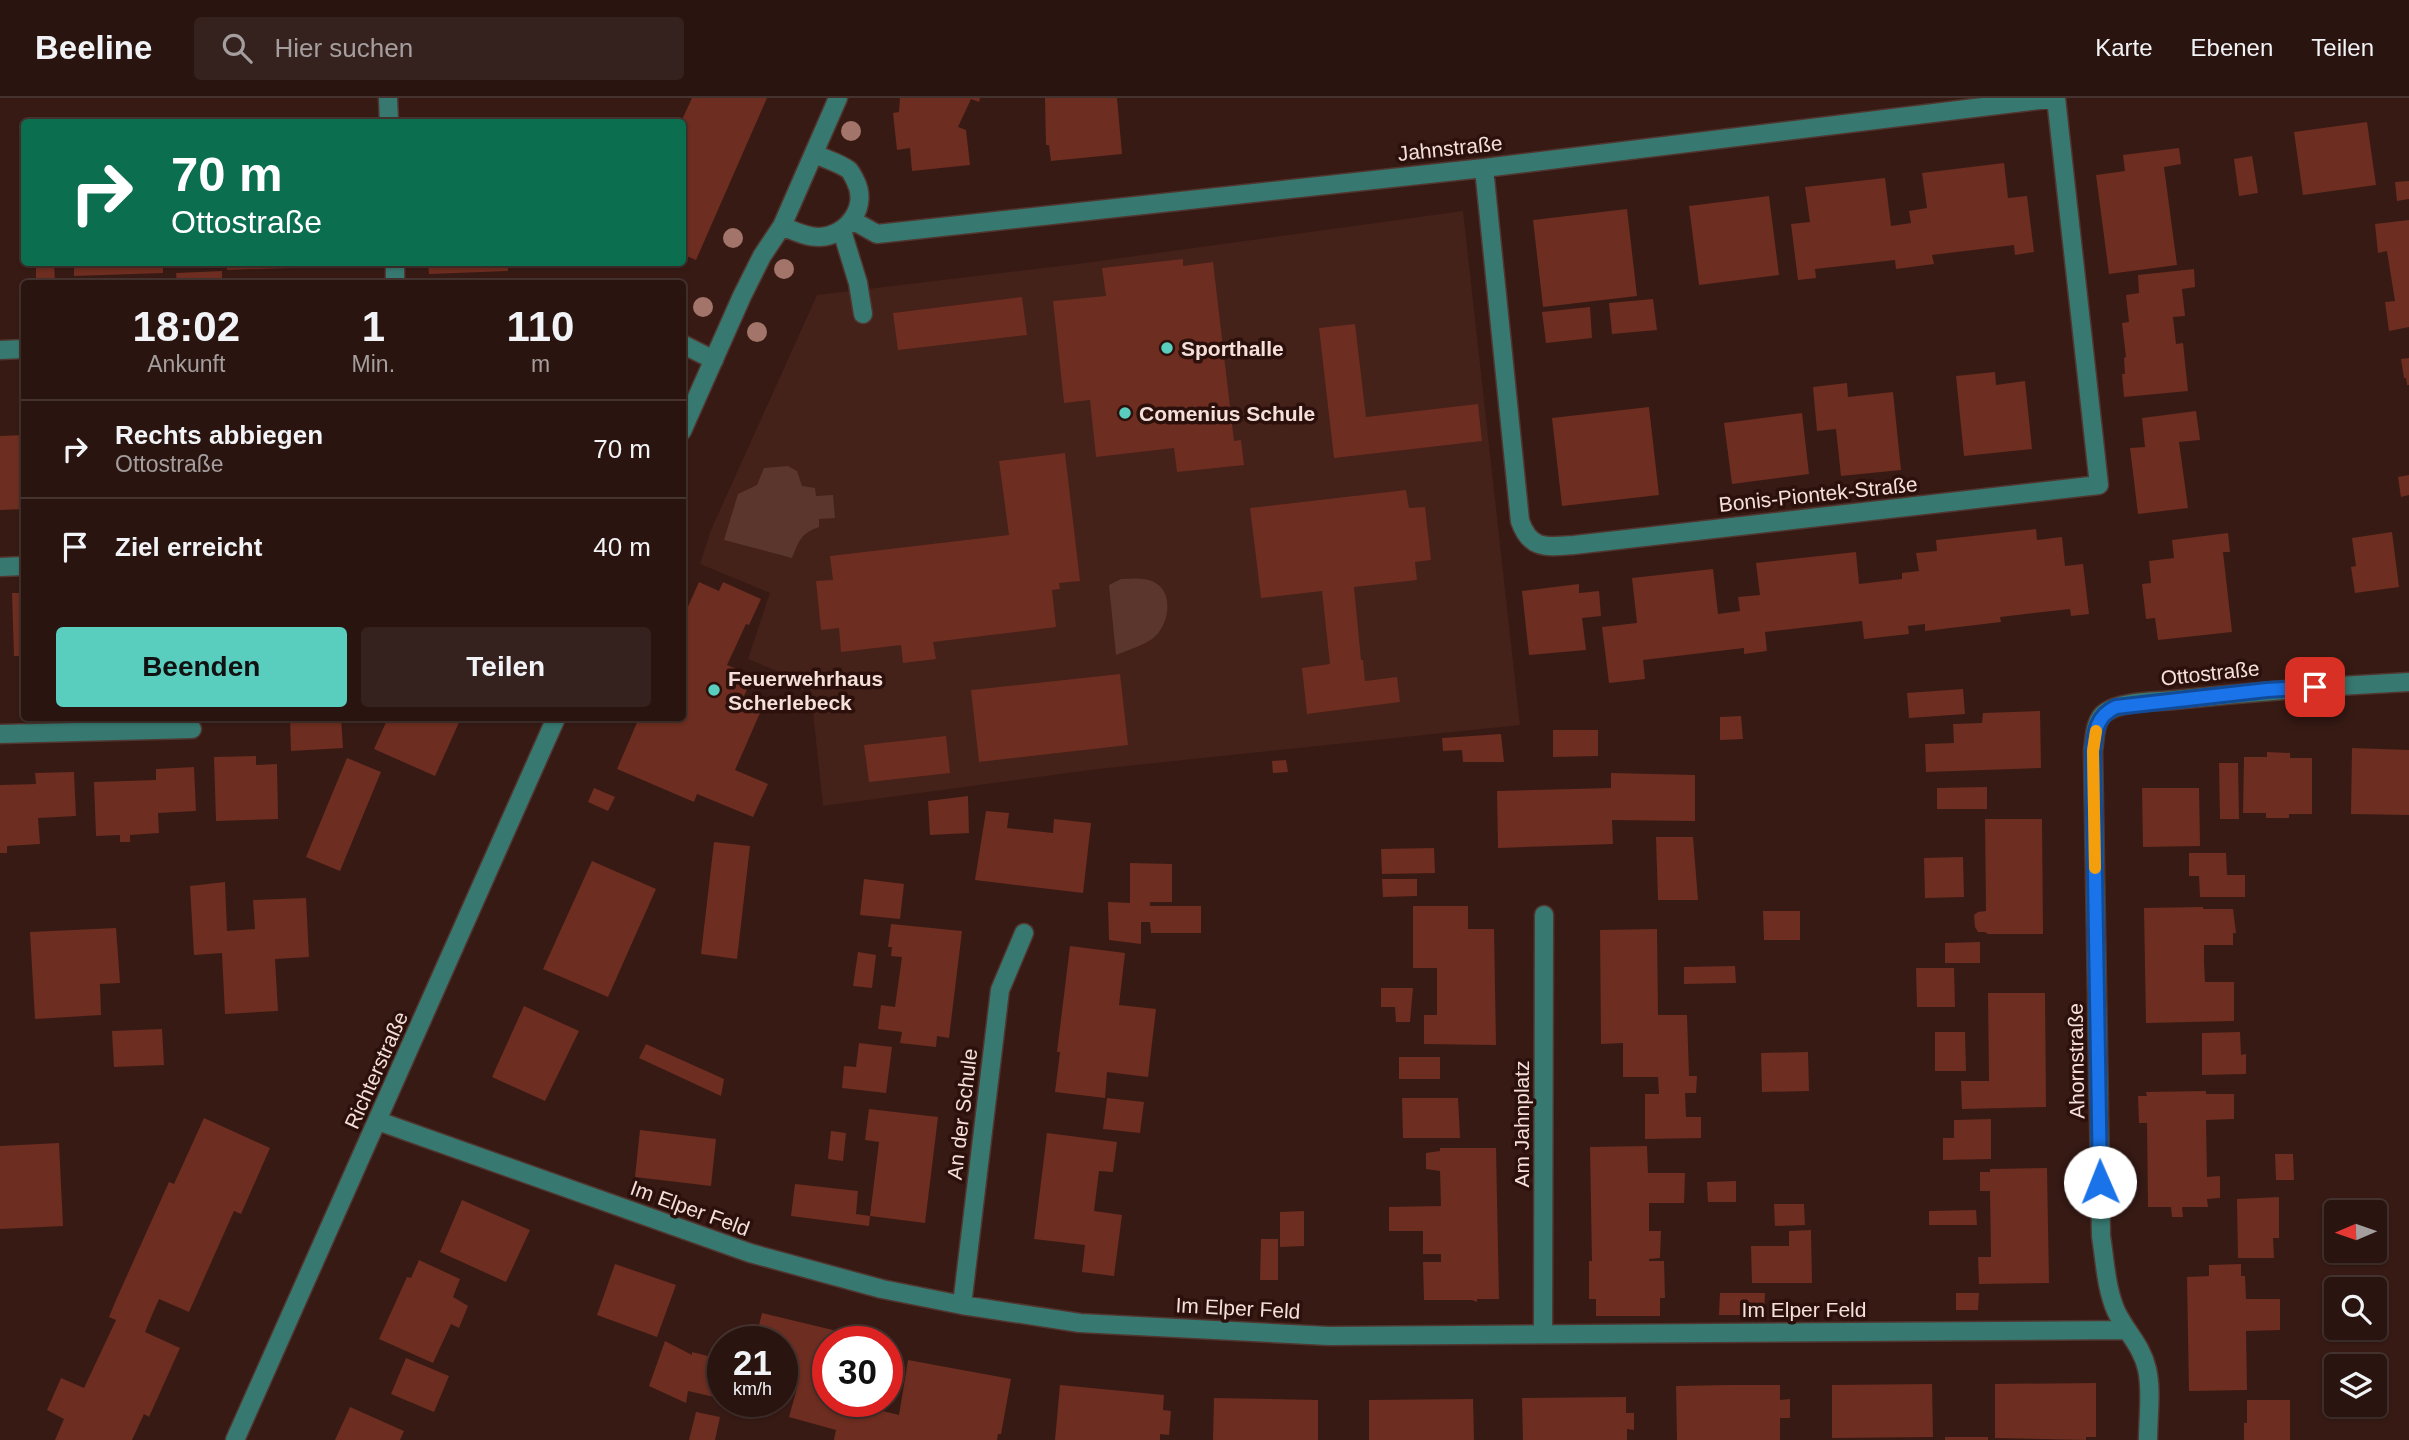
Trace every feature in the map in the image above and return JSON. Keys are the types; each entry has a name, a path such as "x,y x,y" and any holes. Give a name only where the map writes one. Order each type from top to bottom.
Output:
{"street":[{"path":"388,98 389,119"},
{"path":"686,422 762,256 782,226 838,98"},
{"name":"Jahnstraße","path":"847,226 877,234 1484,168 2056,98"},
{"name":"Bonis-Piontek-Straße","path":"1484,168 1520,521 1530,540 1541,546 1574,545 2099,485 2056,98"},
{"path":"782,226 801,235 820,237 847,226 860,206 860,189 850,171 815,153"},
{"path":"847,226 863,314"},
{"path":"686,346 714,360"},
{"path":"0,350 21,349"},
{"path":"0,567 21,566"},
{"name":"Ottostraße","path":"2102,715 2116,707 2267,690 2409,682"},
{"name":"Ahornstraße","path":"2102,715 2095,732 2093,751 2101,1236 2109,1289 2116,1310 2126,1330 2141,1349 2148,1372 2148,1440"},
{"name":"Richterstraße","path":"235,1440 555,721"},
{"path":"0,734 192,729"},
{"name":"Am Jahnplatz","path":"1543,1334 1544,915"},
{"name":"An der Schule","path":"962,1305 1000,989 1024,933"},
{"name":"Im Elper Feld","path":"378,1121 750,1253 882,1289 962,1305 1080,1323 1329,1336 2126,1330"}],"shaded area":[{"name":"Comenius Schule","path":"1463,211 1520,725 1098,769 823,806 810,685 748,659 770,593 700,564 711,530 817,295 1077,264"},
{"path":"788,466 797,471 802,486 815,488 816,496 833,495 835,518 819,519 819,527 801,538 792,558 724,540 738,494 757,485 764,468"},
{"path":"1121,579 1154,582 1165,593 1167,610 1158,634 1139,646 1116,655 1109,585"}],"building":[{"path":"692,98 767,98 696,260 686,256 686,119 682,119"},
{"path":"900,98 980,98 979,102 971,99 958,127 966,130 970,165 912,171 910,148 897,150 893,113 899,112"},
{"path":"1045,98 1117,98 1122,154 1051,161 1049,145 1046,145"},
{"path":"2367,122 2376,185 2303,195 2294,132"},
{"path":"2179,148 2181,164 2164,167 2177,265 2109,274 2096,175 2125,171 2123,155"},
{"path":"2252,156 2258,193 2239,196 2234,159"},
{"path":"2004,163 2008,198 2027,196 2034,252 2015,255 2014,245 1932,255 1934,264 1896,269 1895,260 1815,269 1816,278 1798,280 1791,224 1810,222 1805,187 1885,178 1891,226 1911,223 1909,211 1927,208 1922,173"},
{"path":"2409,181 2409,199 2397,201 2395,182"},
{"path":"1769,196 1779,275 1699,285 1689,206"},
{"path":"1627,209 1637,296 1543,307 1533,220"},
{"path":"2409,220 2409,327 2389,331 2385,302 2395,301 2387,251 2378,253 2375,224"},
{"name":"Sporthalle","path":"1183,259 1183,266 1213,262 1234,441 1241,440 1244,465 1177,472 1174,448 1096,457 1090,400 1064,403 1053,301 1106,296 1102,268"},
{"path":"36,266 54,266 55,280 36,280"},
{"path":"74,266 163,266 163,273 74,276"},
{"path":"227,266 324,266 324,267 227,270"},
{"path":"428,266 508,266 508,271 429,274"},
{"path":"2194,269 2195,287 2182,289 2185,316 2173,317 2176,344 2183,343 2188,391 2124,397 2122,374 2125,374 2126,357 2122,323 2129,322 2126,295 2139,293 2138,275"},
{"path":"222,271 222,280 177,280 176,273"},
{"path":"1022,297 1027,335 898,350 893,313"},
{"path":"1653,299 1657,330 1612,334 1609,303"},
{"path":"1590,307 1592,338 1546,343 1542,312"},
{"path":"1355,324 1366,417 1478,404 1482,441 1334,458 1319,328"},
{"path":"2409,358 2409,385 2407,385 2401,359"},
{"path":"1995,372 1996,385 2025,381 2032,449 1964,456 1956,376"},
{"path":"1847,383 1848,397 1893,392 1901,470 1841,476 1836,429 1817,431 1813,387"},
{"path":"1649,407 1659,495 1562,506 1552,418"},
{"path":"2196,411 2200,440 2179,442 2188,508 2138,514 2130,448 2145,447 2142,418"},
{"path":"1802,413 1809,474 1732,484 1724,423"},
{"path":"21,435 21,509 0,510 0,436"},
{"path":"1065,453 1080,581 1059,583 1060,589 1052,590 1056,627 933,642 936,659 903,663 901,645 841,652 839,628 821,630 816,581 833,580 830,556 1009,535 999,461"},
{"path":"2409,475 2409,495 2401,497 2398,477"},
{"path":"1406,490 1409,508 1425,507 1431,560 1415,562 1417,580 1354,587 1365,681 1397,677 1400,702 1307,714 1302,668 1330,664 1322,591 1261,598 1250,508"},
{"path":"2036,529 2037,540 2062,537 2065,566 2083,564 2089,614 2071,616 2070,609 2000,617 2001,622 1925,631 1925,624 1908,626 1909,634 1864,639 1862,621 1765,632 1767,651 1744,654 1744,648 1643,660 1645,679 1609,683 1602,627 1637,623 1632,578 1713,569 1718,614 1740,611 1738,597 1760,595 1756,563 1856,552 1859,584 1902,579 1902,573 1919,571 1916,553 1937,551 1936,540"},
{"path":"2392,532 2399,587 2355,593 2351,567 2356,566 2352,538"},
{"path":"2228,533 2230,552 2223,552 2232,632 2158,640 2155,618 2146,619 2142,584 2151,583 2149,561 2174,558 2172,540"},
{"name":"Feuerwehrhaus Scherlebeck","path":"699,582 719,591 723,582 761,599 727,665 753,676 740,705 760,713 735,770 768,784 753,817 697,794 694,802 617,769 638,721 686,721 686,611"},
{"path":"1579,584 1579,593 1599,591 1601,616 1582,618 1586,650 1529,655 1522,591"},
{"path":"12,593 21,593 21,656 14,656"},
{"path":"1120,674 1128,745 979,762 971,690"},
{"path":"1963,689 1965,714 1909,718 1907,693"},
{"path":"2040,711 2041,768 1926,772 1925,744 1954,743 1953,724 1982,723 1983,713"},
{"path":"1741,716 1743,739 1720,740 1720,717"},
{"path":"290,721 341,721 343,748 291,751"},
{"path":"387,721 460,721 435,776 374,749"},
{"path":"1553,730 1598,730 1598,756 1553,757"},
{"path":"1501,734 1504,762 1463,762 1462,750 1443,751 1442,738"},
{"path":"946,736 950,773 869,782 864,745"},
{"path":"2352,748 2409,750 2409,815 2351,814"},
{"path":"2267,752 2290,753 2290,758 2312,758 2312,814 2266,818 2266,813 2243,813 2244,757 2267,757"},
{"path":"256,756 256,765 277,764 278,819 216,821 214,757"},
{"path":"347,758 381,772 340,871 306,857"},
{"path":"1286,760 1288,772 1273,773 1272,761"},
{"path":"2219,763 2238,763 2239,819 2220,819"},
{"path":"194,767 196,811 158,813 159,833 130,835 130,842 120,842 120,835 96,836 94,782 156,780 156,769"},
{"path":"74,772 76,816 38,818 40,844 7,846 7,853 0,853 0,785 36,784 35,773"},
{"path":"1611,773 1695,775 1695,821 1612,820 1613,844 1498,848 1497,791 1611,788"},
{"path":"1987,787 1987,809 1937,809 1937,788"},
{"path":"594,788 615,797 608,811 588,802"},
{"path":"2142,788 2199,788 2200,846 2143,847"},
{"path":"968,796 969,833 930,835 928,801"},
{"path":"986,811 1009,813 1007,828 1053,833 1054,819 1091,823 1083,893 975,880"},
{"path":"1985,819 2042,819 2043,934 1988,934 1978,932 1975,927 1974,915 1986,911"},
{"path":"1656,837 1693,837 1698,900 1658,900"},
{"path":"714,842 750,846 737,959 701,954"},
{"path":"1434,848 1435,873 1382,874 1381,849"},
{"path":"2189,853 2226,853 2227,875 2245,875 2245,897 2200,897 2199,876 2189,876"},
{"path":"1963,857 1964,897 1925,898 1924,858"},
{"path":"592,861 656,889 608,997 543,969"},
{"path":"1130,863 1172,864 1172,902 1150,902 1150,906 1201,906 1201,933 1151,933 1150,922 1141,922 1141,944 1109,940 1108,902 1130,903"},
{"path":"864,879 904,884 900,919 860,915"},
{"path":"1382,879 1417,879 1417,896 1383,897"},
{"path":"225,882 227,931 255,929 253,900 306,898 309,957 275,959 278,1011 225,1014 222,953 194,955 190,886"},
{"path":"1413,906 1468,906 1468,929 1494,929 1496,1045 1424,1044 1424,1015 1437,1015 1437,968 1413,968"},
{"path":"2144,908 2233,909 2236,933 2233,933 2233,945 2204,945 2204,963 2205,982 2234,982 2234,1021 2146,1023"},
{"path":"1763,911 1800,911 1800,940 1764,940"},
{"path":"891,924 962,931 949,1038 937,1036 936,1047 900,1043 902,1032 878,1029 881,1005 895,1007 902,957 891,956 892,947 888,947"},
{"path":"116,928 120,983 100,984 101,1015 35,1019 30,932"},
{"path":"1657,929 1658,1015 1687,1015 1689,1076 1697,1076 1696,1093 1685,1093 1686,1117 1701,1117 1701,1138 1645,1139 1645,1094 1659,1094 1658,1077 1623,1077 1623,1043 1601,1044 1600,930"},
{"path":"1980,942 1980,963 1945,963 1945,943"},
{"path":"1070,946 1125,953 1119,1005 1156,1009 1148,1077 1107,1072 1105,1098 1055,1092"},
{"path":"858,952 876,955 872,988 853,986"},
{"path":"1735,966 1736,983 1684,984 1684,967"},
{"path":"1916,968 1954,968 1955,1007 1917,1007"},
{"path":"1381,988 1413,988 1410,1022 1396,1022 1395,1007 1381,1007"},
{"path":"1988,993 2045,993 2046,1107 1962,1109 1961,1081 1989,1081"},
{"path":"524,1006 579,1031 545,1101 492,1077"},
{"path":"162,1029 164,1065 114,1067 112,1031"},
{"path":"1935,1032 1965,1032 1966,1071 1935,1071"},
{"path":"2240,1032 2241,1055 2246,1054 2246,1074 2202,1075 2202,1033"},
{"path":"859,1043 892,1047 886,1093 842,1088 844,1066 856,1067"},
{"path":"646,1044 724,1079 721,1096 639,1058"},
{"path":"1808,1052 1809,1091 1762,1092 1761,1053"},
{"path":"1399,1057 1440,1057 1440,1079 1399,1079"},
{"path":"2206,1091 2206,1094 2234,1094 2234,1119 2206,1120 2207,1177 2220,1176 2220,1198 2207,1199 2208,1207 2182,1207 2183,1217 2172,1217 2171,1207 2148,1207 2147,1123 2139,1123 2138,1096 2147,1096 2146,1092"},
{"path":"1107,1098 1144,1102 1140,1133 1103,1129"},
{"path":"1402,1098 1458,1098 1460,1138 1403,1138"},
{"path":"869,1109 938,1117 925,1223 870,1216 879,1142 865,1140"},
{"path":"204,1118 270,1148 241,1214 234,1211 189,1312 159,1299 145,1332 180,1348 149,1417 144,1414 132,1440 55,1440 64,1419 47,1410 61,1378 84,1388 116,1320 109,1317 116,1300 169,1182 174,1184"},
{"path":"1991,1119 1991,1159 1943,1160 1943,1138 1954,1138 1954,1120"},
{"path":"640,1130 716,1139 711,1186 635,1177"},
{"path":"831,1131 846,1133 843,1161 828,1159"},
{"path":"1047,1133 1117,1142 1113,1172 1099,1171 1094,1211 1122,1215 1114,1276 1082,1272 1085,1245 1034,1239"},
{"path":"59,1143 63,1226 0,1229 0,1146"},
{"path":"1647,1146 1648,1173 1685,1173 1684,1203 1649,1203 1649,1231 1661,1231 1660,1258 1649,1261 1664,1261 1665,1298 1660,1298 1660,1316 1596,1316 1596,1299 1589,1299 1589,1261 1592,1261 1590,1147"},
{"path":"1440,1148 1496,1148 1499,1299 1477,1299 1477,1302 1424,1300 1423,1262 1441,1262 1441,1254 1423,1254 1423,1231 1389,1231 1389,1207 1441,1206 1440,1171 1426,1169 1426,1153 1440,1151"},
{"path":"2275,1154 2293,1154 2294,1180 2276,1180"},
{"path":"2047,1168 2049,1283 1979,1284 1978,1257 1991,1257 1990,1191 1980,1191 1980,1172 1990,1172 1990,1169"},
{"path":"1736,1181 1736,1202 1708,1202 1707,1182"},
{"path":"795,1184 858,1191 856,1214 870,1216 869,1226 791,1216"},
{"path":"2279,1197 2279,1238 2273,1238 2274,1258 2238,1258 2237,1199"},
{"path":"462,1200 530,1230 506,1282 440,1252"},
{"path":"1774,1204 1804,1204 1805,1225 1775,1226"},
{"path":"1976,1210 1977,1225 1929,1225 1929,1211"},
{"path":"1304,1211 1304,1246 1280,1247 1280,1212"},
{"path":"1811,1230 1812,1283 1752,1283 1751,1246 1789,1246 1789,1231"},
{"path":"1261,1239 1278,1239 1278,1280 1260,1280"},
{"path":"419,1260 460,1279 453,1297 468,1306 459,1328 451,1324 433,1363 379,1339 407,1277 411,1278"},
{"path":"615,1264 676,1285 657,1337 597,1315"},
{"path":"2241,1264 2241,1276 2245,1276 2246,1299 2280,1299 2280,1330 2246,1331 2247,1390 2189,1391 2187,1277 2209,1276 2209,1265"},
{"path":"1720,1293 1765,1293 1764,1315 1719,1315"},
{"path":"1956,1293 1979,1293 1978,1310 1956,1310"},
{"path":"762,1313 816,1326 812,1326 812,1417 903,1417 903,1391 908,1360 1011,1379 1001,1434 998,1434 997,1440 834,1440 836,1430 789,1417 798,1417 798,1326 759,1326"},
{"path":"665,1341 692,1355 692,1352 707,1356 707,1395 688,1391 686,1403 649,1386"},
{"path":"406,1358 449,1376 434,1412 391,1394"},
{"path":"2096,1383 2096,1437 2086,1437 2086,1440 1995,1438 1995,1384"},
{"path":"1932,1384 1933,1437 1832,1438 1832,1385"},
{"path":"1060,1385 1164,1395 1163,1410 1171,1411 1169,1435 1160,1434 1160,1440 1055,1440"},
{"path":"1780,1385 1780,1400 1790,1399 1790,1418 1780,1418 1780,1440 1677,1440 1676,1386"},
{"path":"1626,1397 1626,1413 1634,1413 1634,1430 1627,1429 1627,1440 1523,1440 1522,1398"},
{"path":"1214,1398 1318,1400 1318,1440 1213,1440"},
{"path":"1473,1399 1474,1440 1369,1440 1369,1400"},
{"path":"2247,1400 2290,1400 2290,1440 2244,1440"},
{"path":"350,1407 404,1431 400,1440 335,1440"},
{"path":"696,1412 707,1414 707,1417 720,1417 715,1440 689,1440"},
{"path":"1945,1437 1988,1437 1988,1440 1945,1440"}],"slow traffic":[{"path":"2095,868 2093,751 2096,731"}],"place":[{"name":"Sporthalle","path":"1167,348"},
{"name":"Comenius Schule","path":"1125,413"},
{"name":"Feuerwehrhaus Scherlebeck","path":"714,690"}],"route":[{"path":"2100,1182 2093,751 2098,723 2102,715 2116,707 2315,687"}]}
